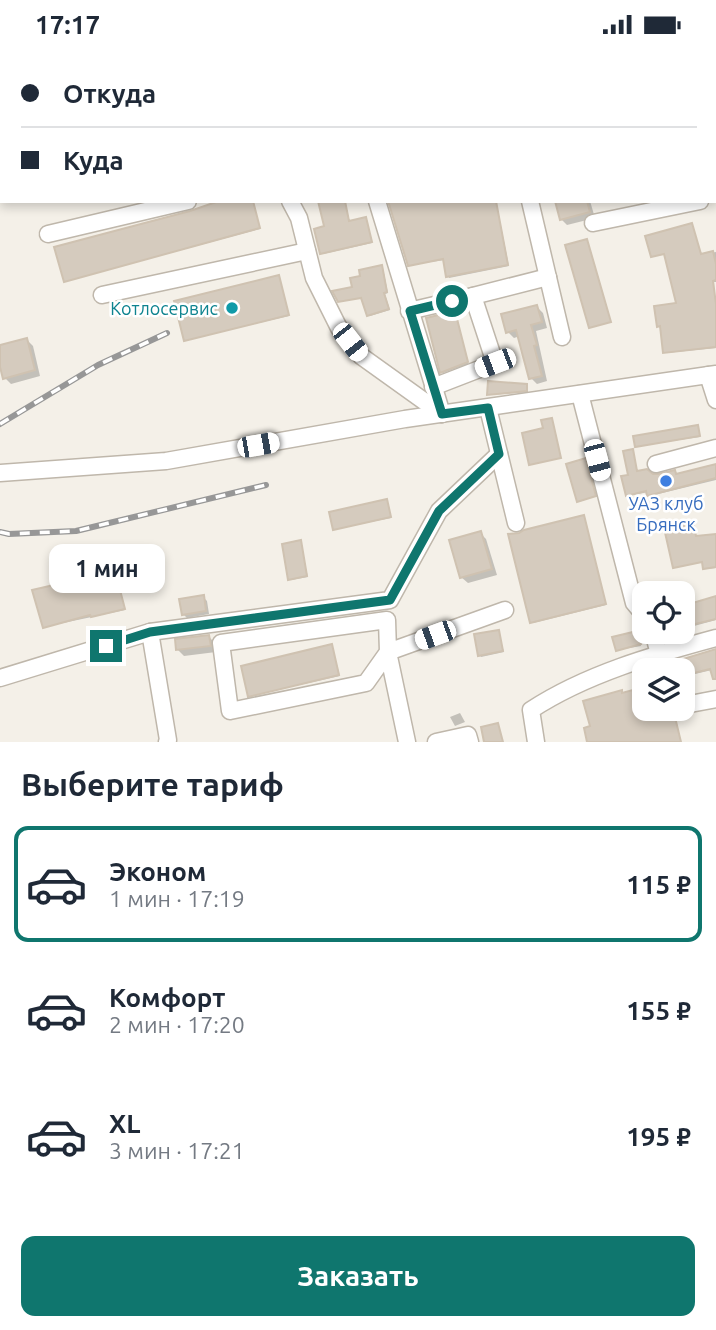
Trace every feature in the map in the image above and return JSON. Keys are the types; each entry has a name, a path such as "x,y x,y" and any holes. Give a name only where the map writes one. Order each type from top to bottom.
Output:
{"street":[{"path":"48,234 180,203"},
{"path":"291,203 299,218 314,278 339,328 360,356 442,414"},
{"path":"378,203 442,414"},
{"path":"530,203 562,337"},
{"path":"593,223 625,209 681,203"},
{"path":"102,295 307,251"},
{"path":"410,311 548,277"},
{"path":"433,387 495,363 472,296"},
{"path":"0,473 166,461 442,414 712,375 716,400"},
{"path":"580,394 632,583"},
{"path":"488,408 516,523"},
{"path":"656,464 716,448"},
{"path":"407,742 388,652 387,620 390,600 439,511 499,454"},
{"path":"0,678 150,632 390,600"},
{"path":"387,620 221,643 230,711 366,683 388,652 505,610"},
{"path":"150,632 167,742"},
{"path":"536,742 531,710 557,694 659,654 716,638"},
{"path":"656,644 659,654"},
{"path":"695,703 716,699"},
{"path":"436,742 468,735 470,742"}],"building":[{"path":"213,203 254,203 260,228 64,282 54,247"},
{"path":"318,203 345,203 349,221 366,217 372,242 320,254 314,229 324,226"},
{"path":"389,203 496,203 508,265 446,277 443,259 408,266"},
{"path":"556,203 588,203 590,212 560,220"},
{"path":"692,223 701,254 713,251 716,264 716,280 713,281 716,347 663,353 660,326 657,327 654,306 676,303 664,254 651,257 645,236"},
{"path":"587,239 611,322 589,328 565,245"},
{"path":"382,265 387,292 384,293 389,309 367,316 361,298 338,302 332,291 352,287 350,278 360,276 359,270"},
{"name":"Котлосервис","path":"279,275 289,315 184,341 174,301"},
{"path":"537,305 542,322 531,325 542,376 529,379 516,330 506,333 501,314"},
{"path":"455,311 468,362 440,373 426,318"},
{"path":"27,338 35,370 3,379 0,345"},
{"path":"488,381 527,384 527,391 487,395"},
{"path":"552,418 561,458 529,465 522,433 543,428 541,420"},
{"path":"698,425 700,436 635,447 633,436"},
{"path":"633,449 637,471 647,469 658,474 675,470 676,474 716,464 716,478 647,496 646,491 626,496 621,476 628,475 623,451"},
{"path":"586,458 596,496 577,502 566,464"},
{"path":"387,499 391,517 333,530 329,512"},
{"path":"584,515 606,604 530,623 508,534"},
{"path":"693,522 696,536 716,534 716,567 703,569 702,562 673,568 664,528"},
{"path":"481,531 492,569 460,578 449,540"},
{"path":"301,540 307,576 288,580 282,544"},
{"path":"115,571 125,609 43,628 32,590"},
{"path":"204,595 206,611 182,615 179,599"},
{"path":"716,596 716,619 695,624 695,602"},
{"path":"499,630 503,651 478,656 474,634"},
{"path":"632,632 632,644 641,644 616,651 612,637"},
{"path":"209,635 211,646 176,650 175,639"},
{"path":"332,644 339,675 248,697 241,666"},
{"path":"716,649 716,679 713,679 710,669 695,673 695,658 686,658"},
{"path":"622,690 622,693 632,690 632,721 676,721 681,742 587,742 584,728 590,726 583,701"},
{"path":"498,723 503,742 484,742 481,727"}],"railway":[{"path":"0,424 98,365 167,333"},
{"path":"0,532 9,534 76,531 266,485"}],"place":[{"name":"Котлосервис","path":"232,308"},
{"name":"УАЗ клуб Брянск","path":"666,481"}],"route":[{"path":"106,646 150,632 390,600 439,511 499,454 488,408 442,414 410,311 452,301"}]}
